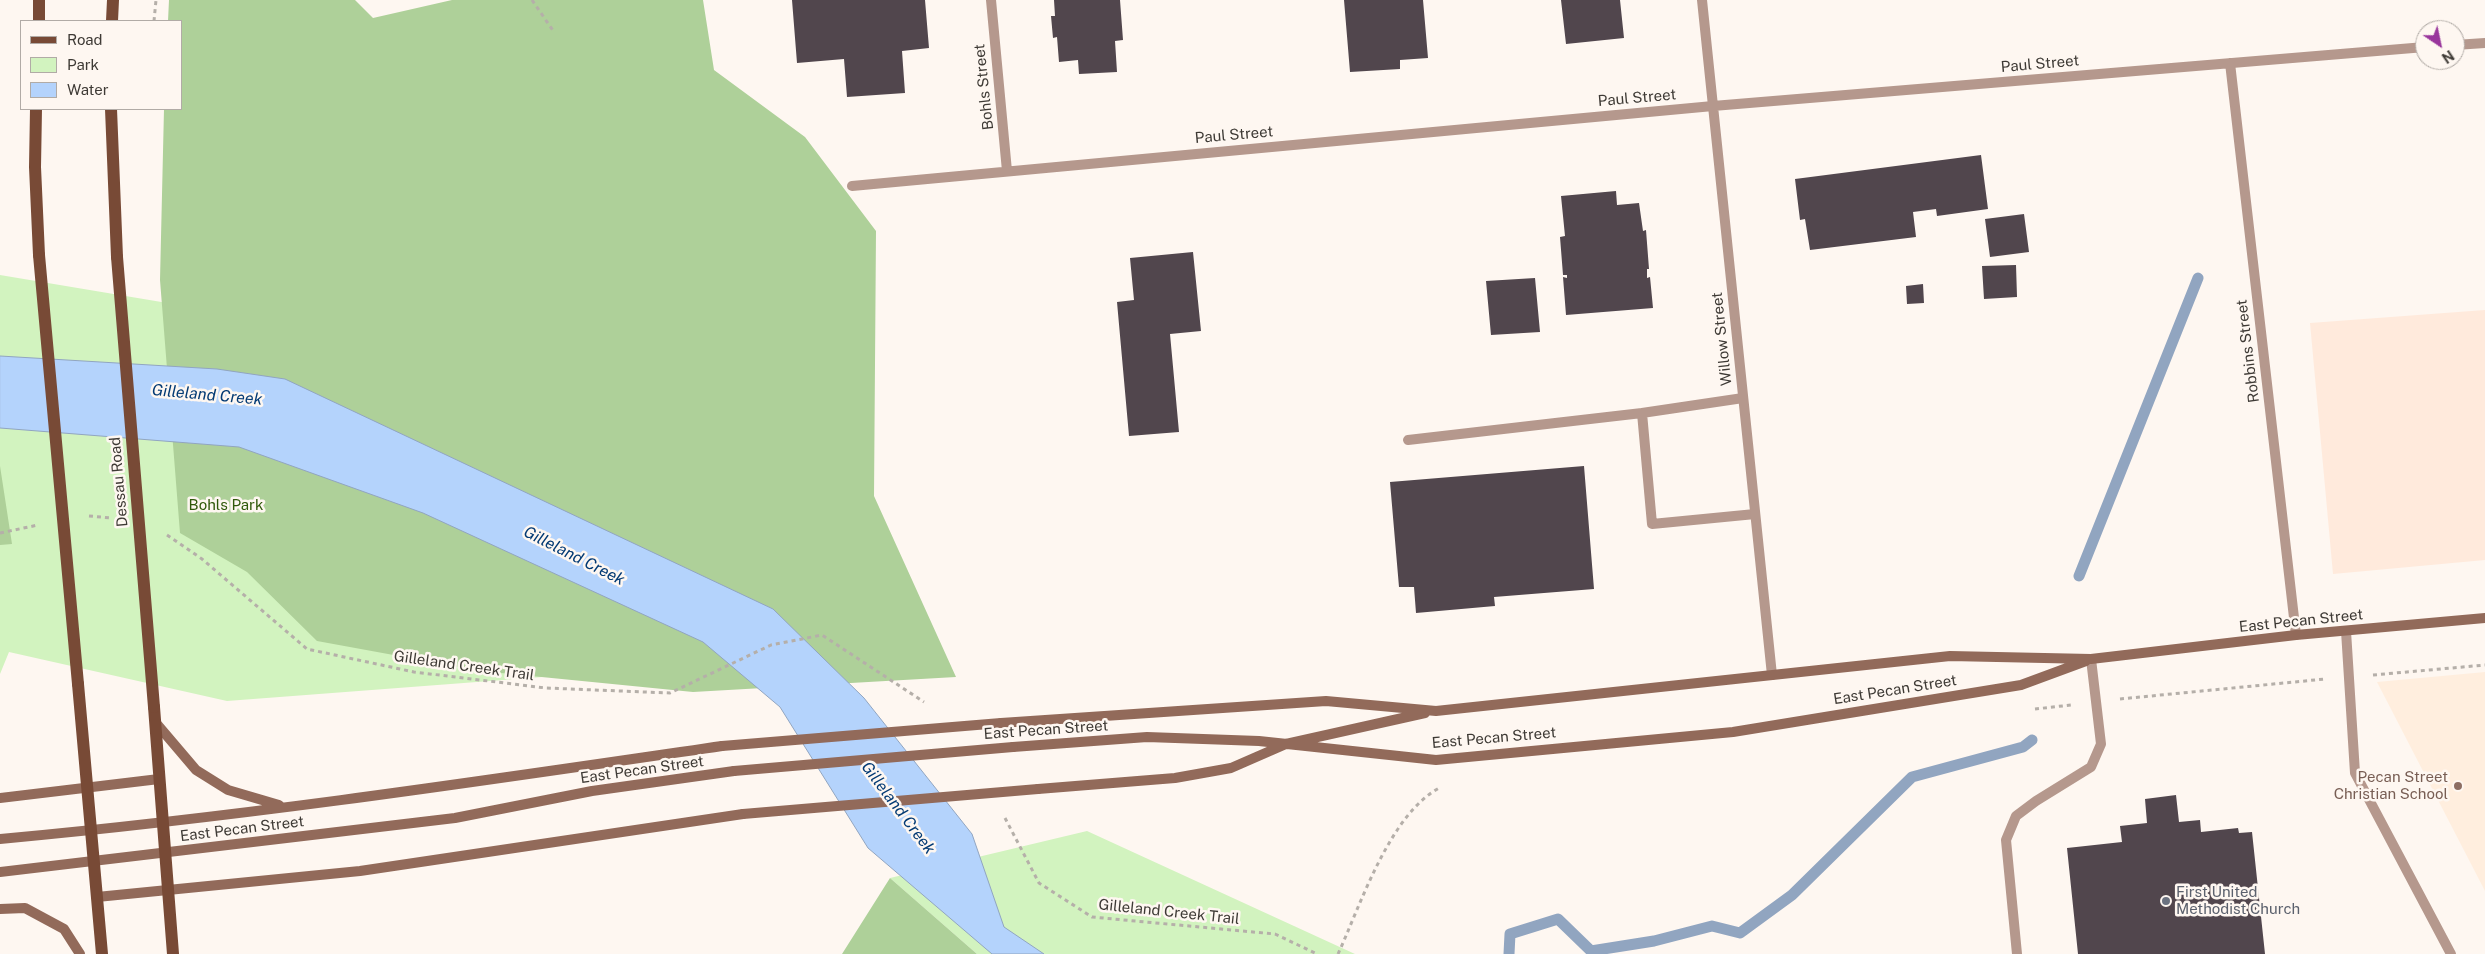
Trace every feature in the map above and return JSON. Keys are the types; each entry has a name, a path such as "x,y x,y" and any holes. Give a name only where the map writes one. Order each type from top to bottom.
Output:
{"main road":[{"path":"39,0 39,20"},
{"path":"112,20 113,0"},
{"path":"36,110 35,167 39,255 102,954"},
{"name":"Dessau Road","path":"111,110 117,257 156,723 158,779 166,853 173,954"},
{"name":"East Pecan Street","path":"0,839 92,831 452,785 722,746 1001,723 1326,702 1436,711 1950,656 2092,659 2296,635 2485,618"},
{"name":"East Pecan Street","path":"0,872 455,818 592,791 734,771 1014,747 1147,737 1286,744 1436,760 1733,732 2021,685 2092,659"},
{"path":"97,897 360,872 743,814 1175,778 1231,768 1286,744 1436,711"},
{"path":"156,723 196,770 228,790 282,806"},
{"path":"0,798 158,779"},
{"path":"0,909 25,908 64,929 80,954"}],"street":[{"name":"Bohls Street","path":"990,0 1008,171"},
{"name":"Willow Street","path":"1702,0 1772,675"},
{"path":"2465,44 2485,43"},
{"name":"Paul Street","path":"852,186 1713,106 2415,49"},
{"name":"Robbins Street","path":"2230,63 2296,635"},
{"path":"1408,440 1642,413 1743,398"},
{"path":"1642,413 1652,524 1755,514"},
{"path":"2346,631 2355,772 2451,954"},
{"path":"2017,954 2006,840 2016,816 2036,801 2092,767 2101,744 2092,659"}],"path":[{"path":"154,20 156,0"},
{"path":"532,0 554,32"},
{"path":"80,516 118,519"},
{"path":"0,533 44,524"},
{"name":"Gilleland Creek Trail","path":"162,532 202,559 306,649 414,672 484,681 546,688 670,693 771,645 822,635 930,707"},
{"path":"2027,710 2485,665"},
{"path":"1338,954 1387,846 1408,815 1432,791 1448,783"},
{"name":"Gilleland Creek Trail","path":"1003,814 1039,883 1092,917 1275,934 1317,954"}],"shaded area":[{"path":"2485,310 2485,560 2333,574 2310,323"},
{"name":"Pecan Street Christian School","path":"2485,672 2485,891 2377,682"}],"green space":[{"path":"169,0 355,0 373,18 452,0 703,0 714,70 805,137 876,231 874,496 956,677 693,692 481,671 317,641 247,572 180,533 160,280 164,110 182,110 182,20 168,20"},
{"name":"Bohls Park","path":"0,275 275,321 661,668 227,701 9,652 0,674"},
{"path":"0,466 12,544 0,545"},
{"path":"1087,831 1355,954 977,954 890,878"},
{"path":"890,878 977,954 842,954"}],"water":[{"name":"Gilleland Creek","path":"0,356 217,369 285,379 773,609 864,698 972,834 1004,927 1044,954 992,954 868,848 780,707 703,642 423,513 239,447 0,428"}],"building":[{"path":"792,0 925,0 929,48 902,51 905,93 847,97 844,59 797,63"},
{"path":"1054,0 1120,0 1123,40 1115,41 1117,72 1079,74 1078,60 1059,62 1057,37 1053,38 1051,16 1055,16"},
{"path":"1344,0 1423,0 1428,58 1400,60 1400,69 1350,72"},
{"path":"1561,0 1620,0 1624,38 1566,44"},
{"path":"1981,155 1988,209 1937,216 1936,209 1913,212 1916,237 1810,250 1805,219 1800,220 1795,179"},
{"path":"1616,191 1617,205 1639,203 1643,231 1646,230 1649,269 1647,269 1647,278 1650,277 1653,308 1566,315 1563,277 1567,278 1567,275 1563,275 1560,237 1565,236 1561,196"},
{"path":"2024,214 2029,252 1990,257 1985,219"},
{"path":"1193,252 1201,331 1170,334 1179,432 1129,436 1117,302 1134,300 1130,258"},
{"path":"2016,265 2017,297 1984,299 1982,266"},
{"path":"1535,278 1540,332 1491,335 1486,281"},
{"path":"1923,284 1924,303 1907,304 1906,286"},
{"path":"1584,466 1594,589 1494,597 1495,606 1416,613 1414,587 1399,587 1390,482"},
{"name":"First United Methodist Church","path":"2176,795 2179,822 2200,820 2201,832 2238,828 2239,833 2252,832 2265,954 2078,954 2067,848 2122,842 2120,826 2147,823 2145,799"}],"waterway":[{"path":"2079,576 2198,278"},
{"path":"1509,954 1510,934 1558,919 1591,951 1654,941 1712,926 1740,933 1792,895 1912,777 2023,747 2032,740"}],"place":[{"name":"Pecan Street Christian School","path":"2458,786"},
{"name":"First United Methodist Church","path":"2166,901"}]}
